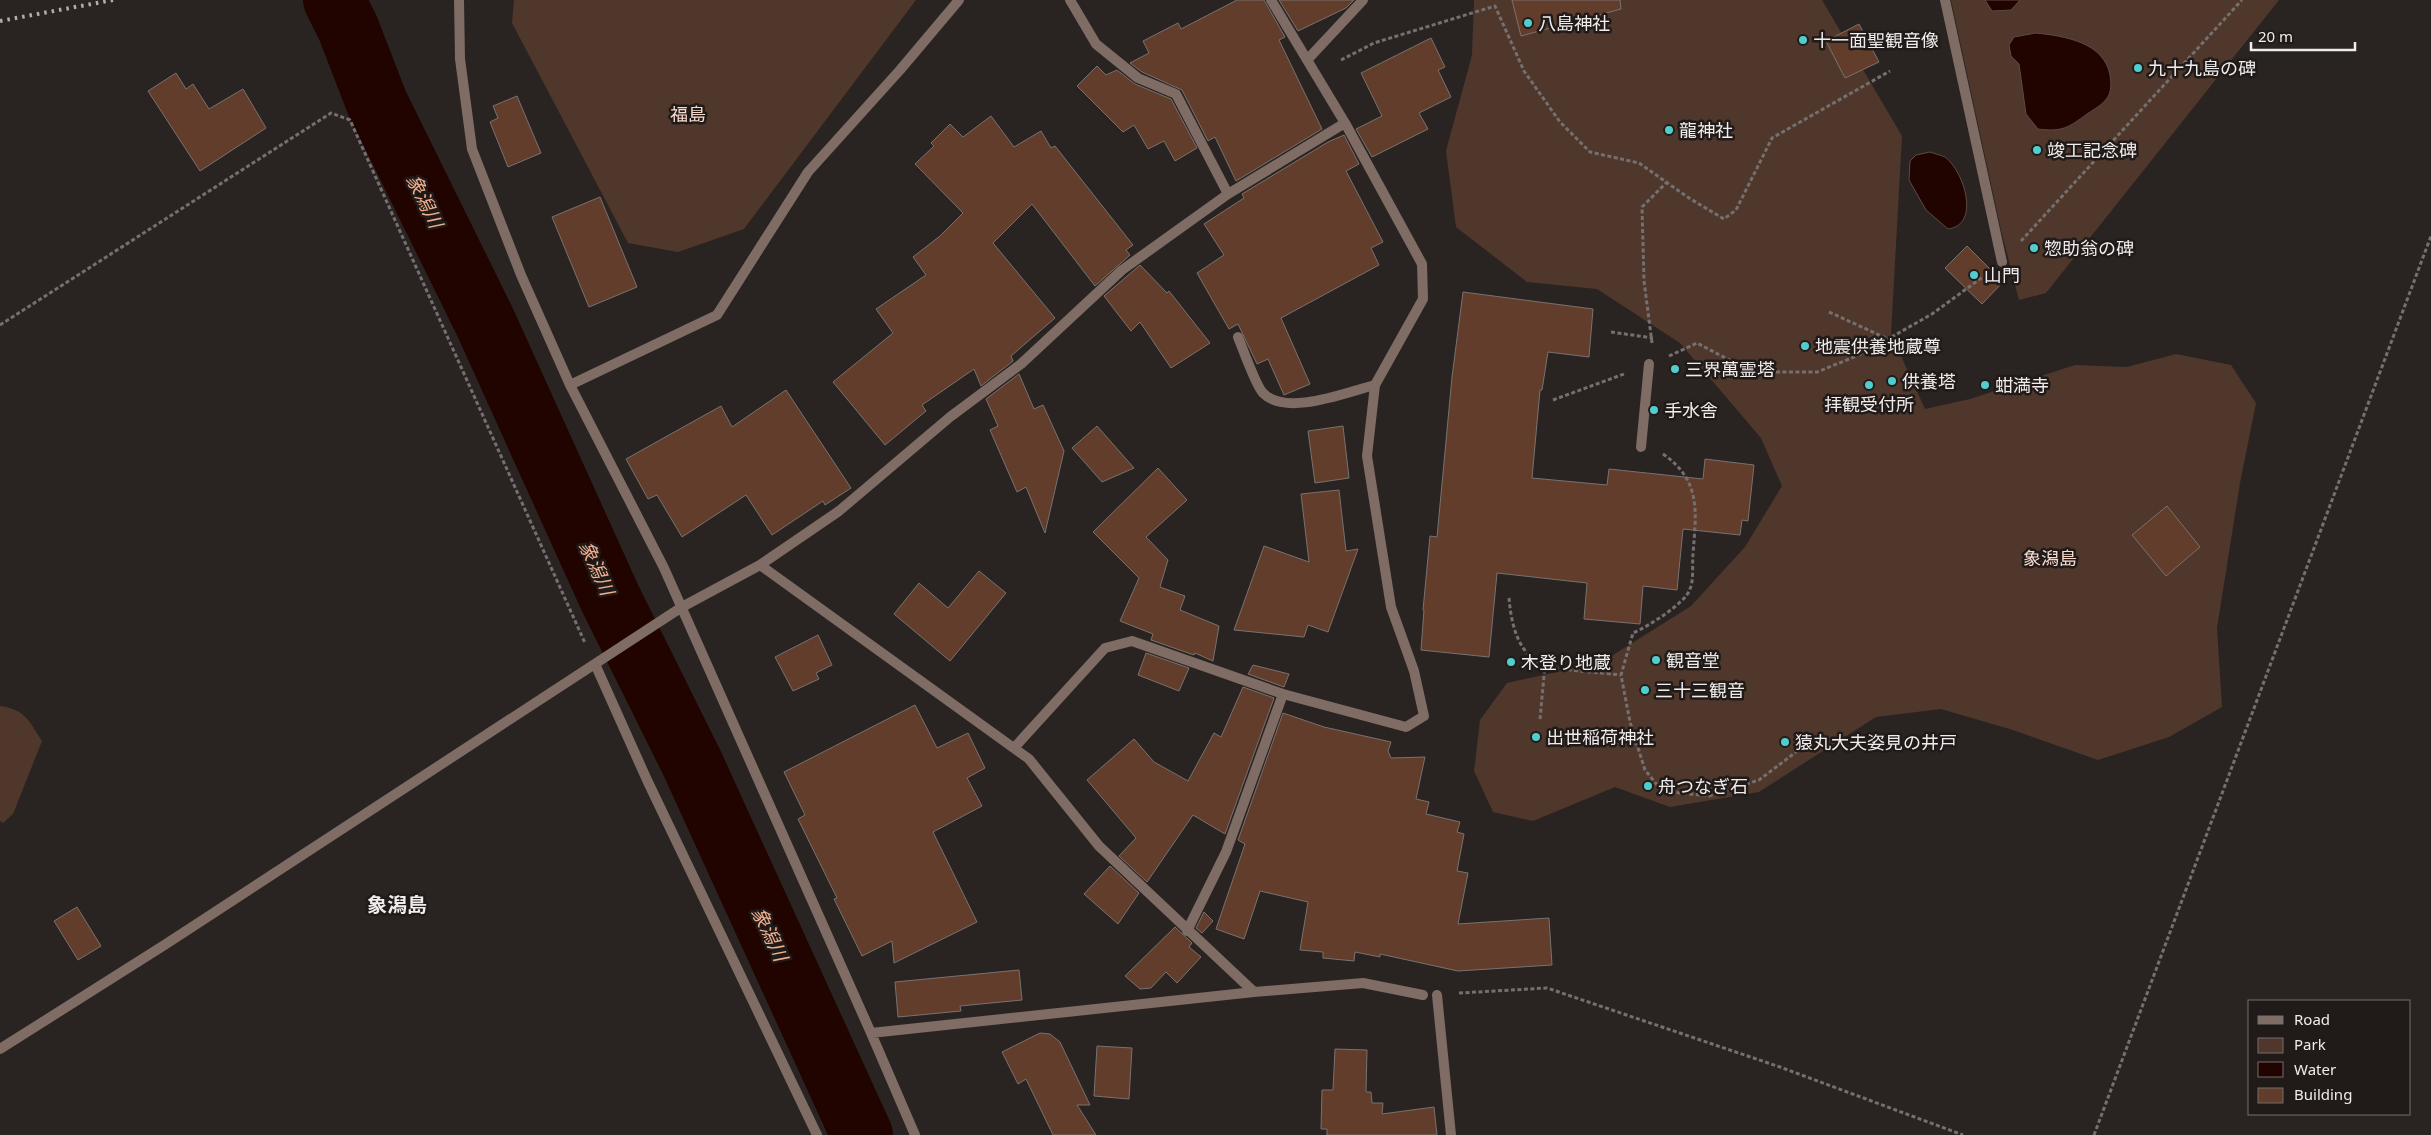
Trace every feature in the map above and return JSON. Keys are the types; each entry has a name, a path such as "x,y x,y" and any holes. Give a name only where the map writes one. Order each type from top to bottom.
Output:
{"street":[{"path":"458,0 460,59 472,149 521,275 570,385 681,608 915,1135"},
{"path":"570,385 717,315 808,172 960,0"},
{"path":"1070,0 1096,44 1138,78 1176,94 1228,194"},
{"path":"1014,748 1104,648 1132,641 1283,694 1406,727 1424,716 1414,671 1391,607 1367,456 1374,385 1423,299 1422,264 1345,123 1271,0"},
{"path":"1308,59 1362,0"},
{"path":"1945,0 2002,262"},
{"path":"0,1049 166,944 681,608 760,565 839,511 950,417 1022,364 1122,270 1228,194 1345,123"},
{"path":"1238,337 1263,393 1276,400 1300,404 1374,385"},
{"path":"1641,447 1649,364"},
{"path":"760,565 1029,758 1099,846 1187,931 1254,992"},
{"path":"595,664 647,780 816,1135"},
{"path":"1187,931 1226,852 1283,694"},
{"path":"871,1034 1254,992 1363,983 1423,995"},
{"path":"1437,995 1451,1135"}],"path":[{"path":"1553,400 1595,386 1697,344 1752,372 1818,372 1864,353 1932,314 2002,262 2242,0"},
{"path":"1316,73 1374,43 1495,6 1524,71 1560,122 1590,152 1639,163 1668,181 1689,198 1724,219 1736,210 1772,138 1890,72"},
{"path":"0,325 331,113 350,120 595,664"},
{"path":"1649,364 1652,338 1644,281 1642,207 1668,181"},
{"path":"2094,1135 2431,236"},
{"path":"1829,312 1888,339"},
{"path":"1611,332 1652,338"},
{"path":"1641,447 1665,455 1689,480 1696,505 1690,590 1680,601 1646,627 1633,633 1621,675 1630,722 1645,770 1662,790 1709,796 1759,780 1804,746"},
{"path":"1509,598 1511,622 1526,654 1545,666 1621,675"},
{"path":"1540,719 1545,666"},
{"path":"1595,742 1636,743"},
{"path":"1437,995 1547,988 1780,1067 1963,1135"}],"green space":[{"name":"福島","path":"514,0 916,0 744,229 678,252 628,243 512,23"},
{"name":"象潟島","path":"1474,0 1822,0 1902,136 1891,334 1925,409 1970,399 2075,365 2127,367 2176,354 2231,365 2256,403 2240,483 2217,628 2222,707 2169,737 2098,760 2013,730 1941,709 1876,717 1759,792 1670,807 1615,787 1533,821 1493,812 1474,771 1480,720 1507,683 1602,662 1691,606 1745,547 1782,486 1761,438 1680,343 1597,289 1527,282 1456,227 1446,151 1472,55"},
{"path":"1951,0 2279,0 2046,293 2019,300 2001,230"},
{"path":"0,706 16,710 26,718 42,741 13,814 3,823 0,821"}],"water":[{"path":"1985,0 2020,0 2011,10 1992,11"},
{"path":"2036,33 2070,39 2091,48 2100,55 2110,75 2109,95 2103,103 2075,123 2064,128 2053,130 2038,129 2026,114 2019,64 2011,56 2009,45 2014,37"},
{"path":"1930,152 1945,157 1952,164 1963,185 1966,197 1967,208 1964,218 1958,225 1948,229 1926,210 1909,180 1910,161 1916,155"}],"building":[{"path":"1237,0 1264,0 1285,37 1279,40 1322,129 1236,181 1215,137 1208,141 1182,90 1142,72 1130,63 1149,53 1143,41 1178,23 1181,29"},
{"path":"1279,0 1354,0 1346,8 1298,31"},
{"path":"1512,0 1620,0 1621,9 1521,36"},
{"path":"1859,24 1879,62 1845,78 1826,41"},
{"path":"1431,38 1445,67 1438,70 1451,97 1419,113 1428,129 1372,157 1356,129 1382,116 1361,73"},
{"path":"1097,66 1106,75 1117,70 1135,84 1171,99 1197,148 1175,161 1164,141 1148,149 1134,125 1123,132 1077,86"},
{"path":"176,73 186,89 193,84 209,109 243,89 266,128 200,171 148,91"},
{"path":"517,96 541,153 508,167 490,122 498,118 493,106"},
{"path":"991,116 1014,147 1041,131 1051,148 1055,146 1133,245 1126,250 1130,255 1095,286 1032,204 993,243 1055,318 1011,356 1013,361 981,386 974,369 922,405 926,411 885,445 833,382 893,333 876,309 926,275 913,257 940,236 963,213 915,164 934,146 931,143 950,124 963,137"},
{"path":"1344,135 1359,164 1346,171 1383,242 1371,248 1379,265 1281,318 1310,384 1284,395 1268,359 1257,364 1238,324 1229,329 1197,273 1224,255 1204,224 1244,198 1242,194 1328,142"},
{"path":"600,197 637,287 589,307 552,217"},
{"name":"山門","path":"1967,246 2003,282 1982,304 1945,268"},
{"path":"1140,265 1167,293 1169,291 1210,343 1171,368 1140,322 1131,331 1104,296"},
{"path":"1463,292 1593,309 1589,357 1548,352 1542,390 1540,390 1532,478 1607,485 1609,469 1703,479 1705,459 1754,465 1748,521 1742,520 1740,535 1683,529 1677,590 1643,586 1640,624 1584,619 1587,583 1497,573 1489,657 1421,650 1430,536 1437,537 1452,377"},
{"path":"1019,374 1034,409 1043,405 1064,451 1045,533 1026,487 1017,492 990,430 998,426 986,399"},
{"path":"786,390 851,488 825,505 823,501 772,535 746,495 682,537 657,495 648,499 626,459 721,406 732,427"},
{"path":"1097,426 1134,468 1102,482 1072,448"},
{"path":"1343,426 1349,478 1315,483 1308,431"},
{"path":"1158,468 1187,500 1146,537 1168,560 1160,587 1185,596 1180,610 1219,626 1213,661 1195,653 1194,655 1151,640 1153,634 1120,621 1139,578 1093,532"},
{"path":"1339,490 1346,551 1358,549 1328,632 1308,625 1304,637 1234,630 1264,546 1309,562 1301,494"},
{"path":"2167,506 2200,547 2166,576 2132,535"},
{"path":"979,571 1006,593 950,661 894,614 919,583 948,608"},
{"path":"818,635 832,665 816,673 819,679 793,691 775,657"},
{"path":"1146,653 1189,668 1179,691 1138,675"},
{"path":"1253,665 1289,674 1284,687 1248,674"},
{"path":"1243,687 1274,698 1225,834 1193,815 1147,882 1119,856 1136,838 1087,780 1134,739 1154,762 1188,781 1214,733 1221,737"},
{"path":"915,705 937,748 968,733 985,768 967,778 982,806 933,832 977,922 894,963 892,941 862,956 834,899 837,898 798,819 805,815 784,772"},
{"path":"1283,713 1324,727 1391,742 1388,751 1391,758 1425,757 1416,799 1429,802 1426,814 1460,822 1457,832 1464,834 1457,871 1468,873 1458,924 1549,918 1552,965 1458,971 1380,954 1380,957 1355,952 1354,961 1323,958 1323,952 1300,950 1308,902 1260,891 1244,939 1216,929 1245,844 1238,840"},
{"path":"1110,866 1139,893 1118,924 1084,894"},
{"path":"77,907 101,946 78,960 54,921"},
{"path":"1204,912 1213,921 1202,933 1196,928"},
{"path":"1175,927 1192,943 1189,947 1201,957 1177,983 1166,972 1151,988 1140,989 1125,976"},
{"path":"1019,970 1022,1000 960,1006 961,1011 898,1017 895,982"},
{"path":"1040,1033 1050,1034 1060,1042 1090,1105 1077,1105 1096,1135 1053,1135 1026,1079 1018,1084 1002,1052"},
{"path":"1097,1046 1132,1048 1129,1099 1094,1096"},
{"path":"1335,1049 1367,1050 1366,1092 1371,1092 1372,1103 1383,1103 1382,1114 1434,1107 1437,1135 1327,1135 1327,1129 1321,1129 1322,1090 1333,1090"}],"waterway":[{"name":"象潟川","path":"334,0 348,28 377,103 485,322 610,598 692,763 862,1135"}],"railway":[{"path":"0,21 113,0"}],"place":[{"name":"八島神社","path":"1528,23"},
{"name":"十一面聖観音像","path":"1803,40"},
{"name":"九十九島の碑","path":"2138,68"},
{"name":"龍神社","path":"1669,130"},
{"name":"竣工記念碑","path":"2037,150"},
{"name":"惣助翁の碑","path":"2034,248"},
{"name":"山門","path":"1974,275"},
{"name":"地震供養地蔵尊","path":"1805,346"},
{"name":"三界萬霊塔","path":"1675,369"},
{"name":"供養塔","path":"1892,381"},
{"name":"拝観受付所","path":"1869,385"},
{"name":"蚶満寺","path":"1985,385"},
{"name":"手水舎","path":"1654,410"},
{"name":"観音堂","path":"1656,660"},
{"name":"木登り地蔵","path":"1511,662"},
{"name":"三十三観音","path":"1645,690"},
{"name":"出世稲荷神社","path":"1536,737"},
{"name":"猿丸大夫姿見の井戸","path":"1785,742"},
{"name":"舟つなぎ石","path":"1648,786"}],"district":[{"name":"象潟島","path":"397,904"}]}
